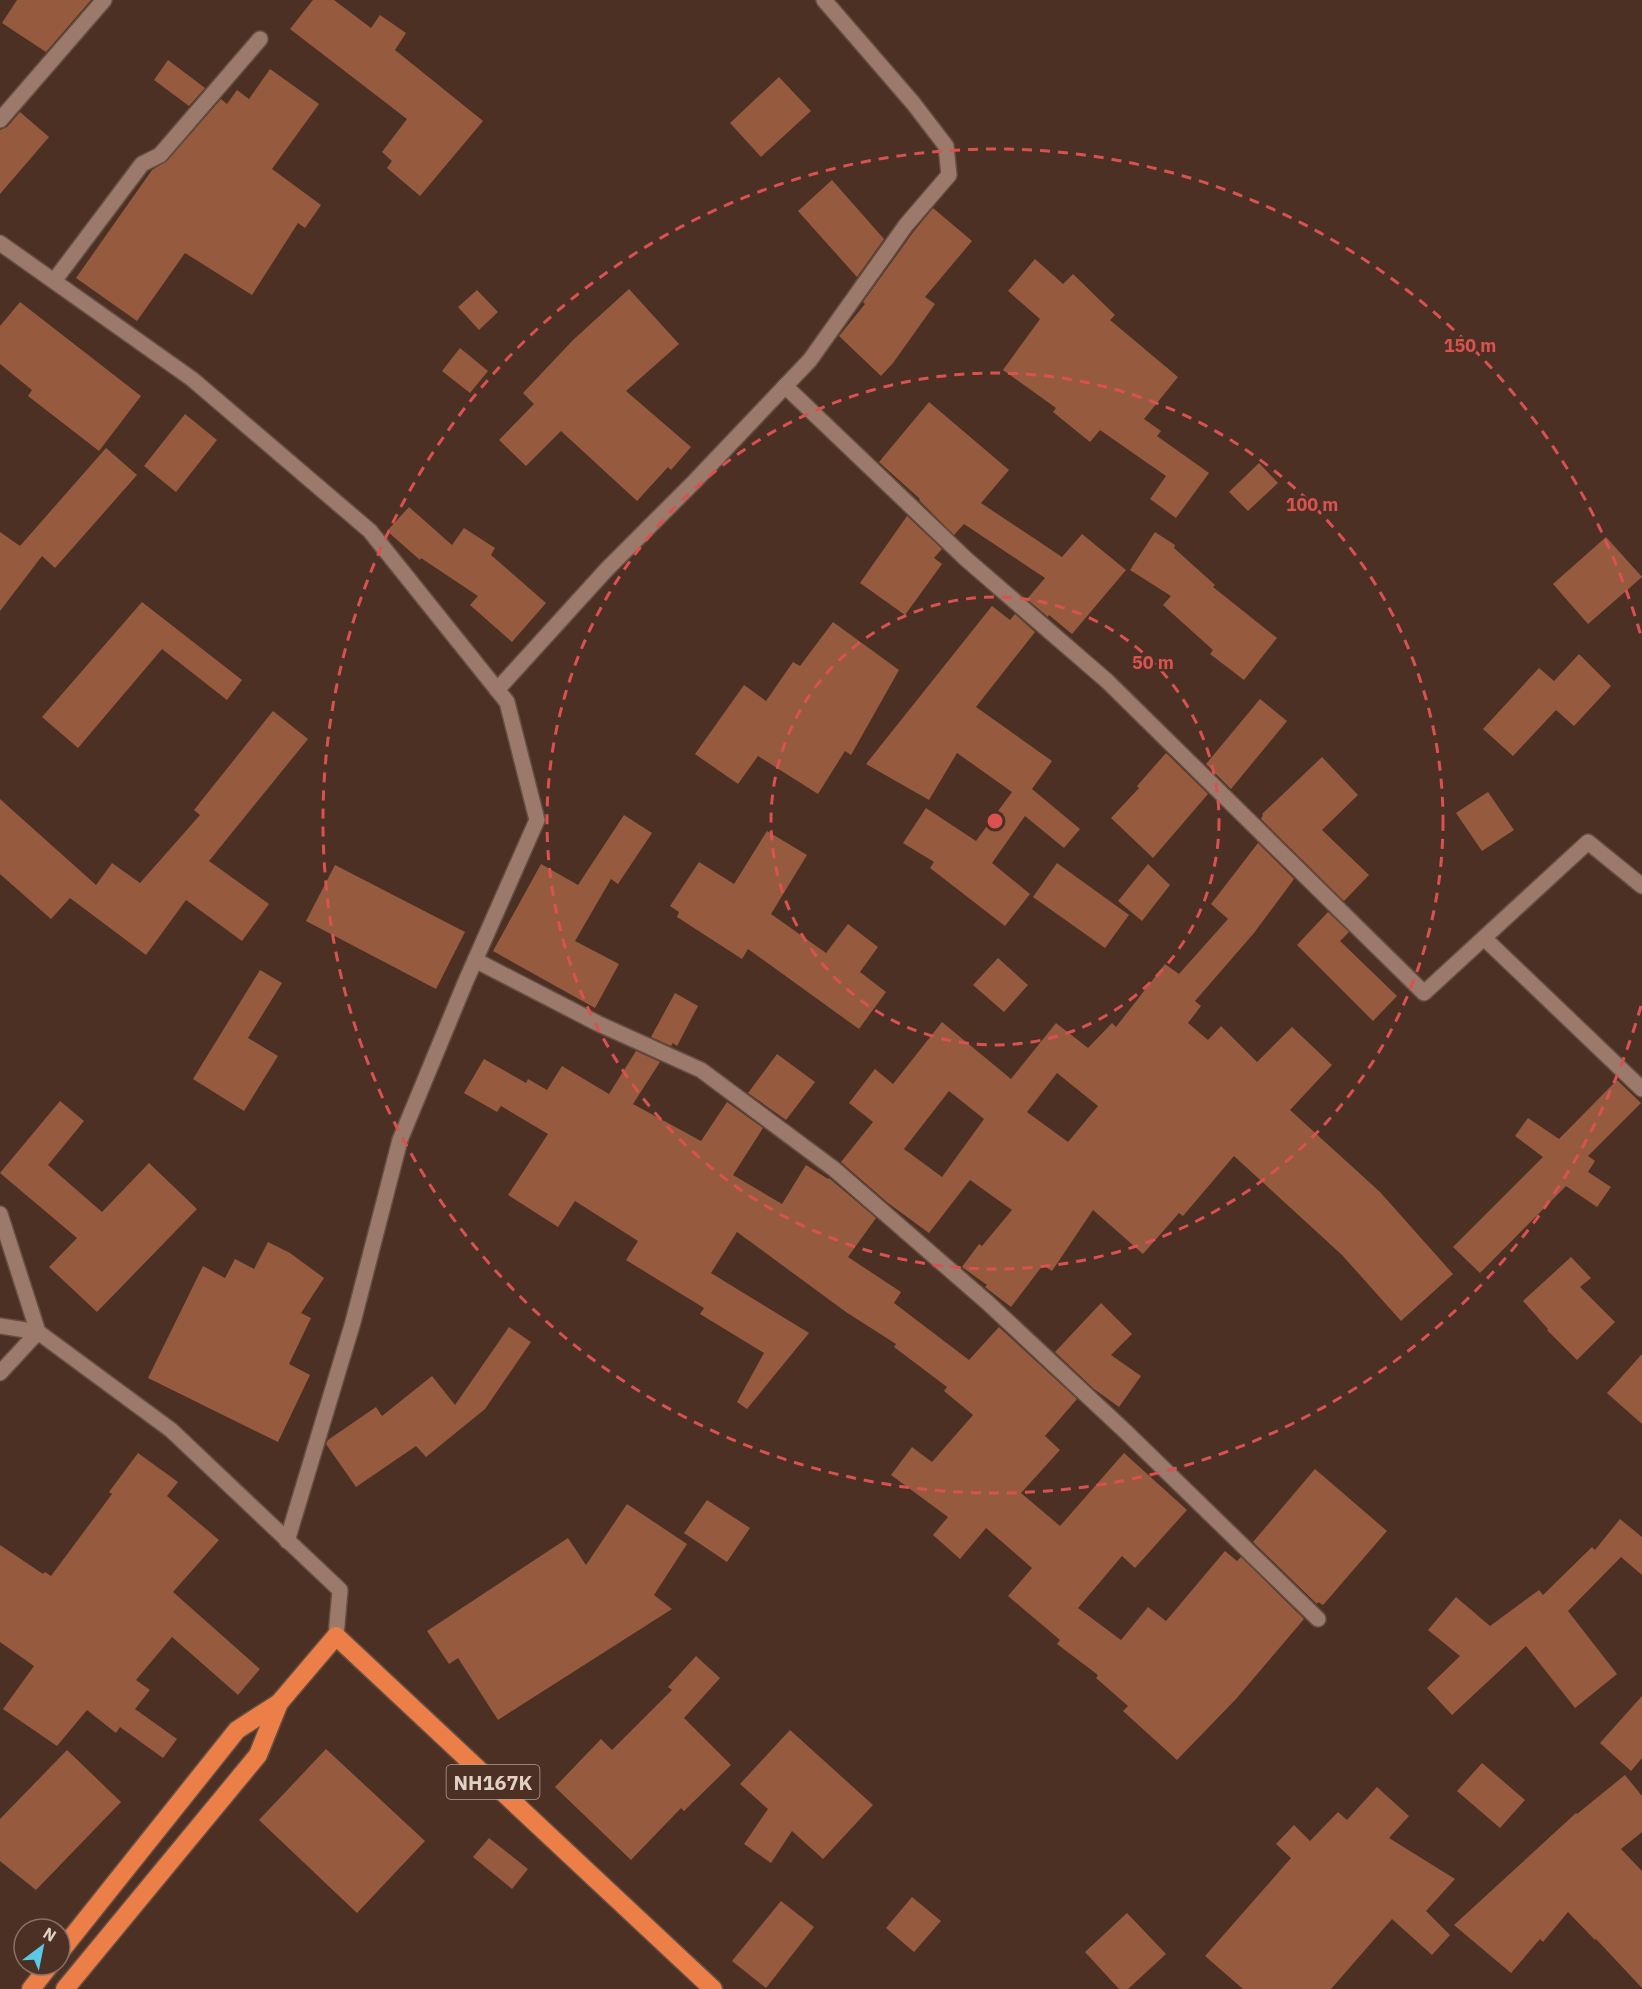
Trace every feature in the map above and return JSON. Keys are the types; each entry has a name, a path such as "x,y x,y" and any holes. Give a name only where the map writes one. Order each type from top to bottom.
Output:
{"highway":[{"path":"72,1937 237,1730 279,1703 336,1636"},
{"name":"NH167K","path":"336,1636 713,1989"},
{"path":"65,1989 258,1755 279,1703"},
{"path":"31,1989 40,1977"}],"street":[{"path":"0,120 104,0"},
{"path":"497,690 607,569 810,360 906,225 949,175 946,146 913,103 824,0"},
{"path":"54,281 142,164 160,155 260,39"},
{"path":"0,243 192,379 370,531 507,702 537,820 475,960 400,1140 353,1322 287,1541"},
{"path":"785,386 966,559 1107,681 1424,993 1588,842 1642,886"},
{"path":"1484,938 1642,1089"},
{"path":"475,960 597,1023 701,1071 834,1169 988,1303 1126,1432 1318,1619"},
{"path":"0,1214 38,1332"},
{"path":"0,1326 38,1332 171,1430 340,1590 336,1636"},
{"path":"0,1373 38,1332"}],"building":[{"path":"17,0 91,0 46,52 2,23"},
{"path":"313,0 334,0 371,28 380,15 406,33 395,50 483,121 420,196 387,168 392,161 382,152 407,119 290,29"},
{"path":"168,60 205,88 189,106 154,80"},
{"path":"270,69 319,104 272,169 321,205 305,228 298,223 252,295 185,253 137,321 76,278 152,170 167,161 221,99 227,104 237,90 249,99"},
{"path":"779,77 811,111 761,157 730,123"},
{"path":"20,112 49,137 0,194 0,130 7,127"},
{"path":"832,180 884,239 857,277 798,211"},
{"path":"933,208 972,241 925,297 935,304 893,363 881,376 839,336 865,304 863,302"},
{"path":"1035,259 1063,284 1073,274 1115,315 1110,320 1178,377 1144,419 1161,431 1157,436 1209,473 1176,518 1150,499 1166,476 1100,430 1090,442 1053,412 1056,408 1003,370 1040,319 1008,291"},
{"path":"629,289 679,344 626,391 691,447 671,470 668,467 637,501 561,431 526,466 499,440 534,404 523,393 573,340"},
{"path":"477,290 498,312 479,330 458,307"},
{"path":"20,302 141,396 99,451 28,396 32,390 0,364 0,326"},
{"path":"460,348 488,371 470,393 442,371"},
{"path":"929,402 1009,470 981,503 1062,557 1082,534 1126,570 1072,634 1027,599 1045,578 964,524 954,535 920,499 879,462"},
{"path":"185,414 217,440 176,492 144,466"},
{"path":"106,448 137,475 55,568 42,556 0,611 0,532 20,546"},
{"path":"1259,463 1278,483 1248,511 1229,492"},
{"path":"409,507 452,545 464,528 495,548 491,555 546,603 512,642 470,605 478,596 421,558 420,560 387,531"},
{"path":"907,516 942,549 934,558 942,564 905,615 860,583"},
{"path":"1155,532 1175,545 1174,548 1215,585 1213,587 1277,638 1244,680 1210,654 1213,650 1163,605 1171,596 1130,570"},
{"path":"1606,537 1642,577 1588,624 1553,584"},
{"path":"142,602 242,680 227,700 162,649 78,748 42,717"},
{"path":"992,606 1010,620 1015,614 1035,632 976,707 1052,761 1032,789 1080,829 1064,848 1025,816 992,863 1030,894 1005,926 930,868 934,862 903,843 926,808 976,841 1012,792 957,753 929,800 866,764"},
{"path":"833,622 899,670 851,755 845,751 818,794 758,756 738,784 695,754 744,685 766,701 793,662 800,666"},
{"path":"1579,654 1611,686 1574,726 1556,710 1513,756 1483,729 1539,668 1554,681"},
{"path":"1260,699 1287,721 1231,789 1206,764"},
{"path":"273,711 308,739 209,861 269,904 242,941 186,900 146,955 70,898 51,919 0,874 0,799 96,885 112,863 140,883 200,815 194,810"},
{"path":"1166,753 1208,794 1153,858 1111,818 1139,788 1137,786"},
{"path":"1322,757 1358,795 1322,830 1369,875 1344,901 1261,819 1262,814"},
{"path":"1488,792 1514,830 1482,851 1456,813"},
{"path":"624,815 652,833 618,884 611,879 575,941 619,964 595,1008 493,951 541,864 578,885"},
{"path":"767,831 807,855 771,914 826,953 848,924 878,947 860,972 886,992 859,1029 748,949 742,959 677,917 679,912 670,906 699,862 734,884"},
{"path":"1258,843 1294,879 1254,933 1195,1001 1201,1006 1188,1023 1208,1040 1221,1026 1257,1062 1292,1027 1332,1065 1290,1110 1380,1192 1453,1274 1401,1321 1342,1255 1234,1156 1183,1216 1179,1213 1143,1254 1093,1210 1052,1271 1043,1265 1011,1307 985,1287 987,1285 962,1267 979,1244 982,1246 1012,1210 970,1180 929,1233 888,1203 841,1162 873,1122 849,1103 875,1069 893,1084 942,1022 1011,1079 1056,1023 1088,1048 1112,1023 1116,1027 1165,964 1179,974 1228,919 1211,904","holes":["1057,1073 1098,1106 1068,1142 1027,1112","949,1091 984,1119 942,1177 904,1149"]},
{"path":"1057,863 1129,915 1105,948 1033,897"},
{"path":"1148,864 1170,885 1142,921 1118,901"},
{"path":"335,865 465,932 436,989 306,921"},
{"path":"1328,912 1349,932 1340,941 1397,996 1373,1021 1297,945"},
{"path":"998,958 1028,985 1004,1012 973,985"},
{"path":"260,970 282,983 248,1038 278,1056 244,1111 193,1079"},
{"path":"675,993 698,1006 677,1046 673,1043 671,1046 651,1037"},
{"path":"636,1051 660,1062 633,1104 701,1141 727,1102 763,1128 733,1175 782,1204 806,1165 829,1178 876,1218 848,1257 901,1292 894,1303 969,1360 999,1327 1077,1399 1045,1436 1060,1450 1021,1493 1060,1526 1124,1453 1187,1510 1135,1568 1122,1556 1078,1608 1121,1640 1148,1607 1166,1621 1225,1551 1237,1561 1241,1557 1304,1619 1236,1699 1177,1760 1123,1711 1128,1706 1096,1678 1098,1675 1057,1644 1060,1640 1008,1596 1032,1568 986,1528 960,1559 933,1535 948,1517 891,1475 912,1447 932,1462 973,1415 944,1391 947,1387 894,1347 896,1344 846,1312 737,1232 711,1273 809,1333 747,1409 737,1402 764,1353 700,1314 704,1308 626,1260 638,1241 575,1201 558,1227 508,1195 548,1134 501,1106 497,1112 464,1093 484,1059 526,1083 528,1079 547,1090 562,1066 609,1094"},
{"path":"777,1054 815,1082 786,1120 748,1093"},
{"path":"1617,1080 1641,1103 1588,1156 1595,1161 1588,1172 1611,1187 1597,1207 1566,1186 1480,1273 1453,1247 1543,1157 1515,1136 1528,1118 1559,1139"},
{"path":"60,1101 84,1121 48,1165 102,1212 149,1163 197,1209 97,1312 49,1267 77,1238 0,1173"},
{"path":"268,1242 290,1253 324,1278 301,1313 311,1318 289,1364 310,1375 278,1442 148,1378 203,1266 225,1278 235,1259 254,1269"},
{"path":"1571,1257 1591,1278 1580,1287 1615,1322 1577,1360 1547,1330 1523,1301"},
{"path":"1101,1303 1132,1334 1111,1355 1141,1376 1119,1407 1094,1389 1055,1352"},
{"path":"509,1327 531,1342 485,1409 426,1457 416,1446 356,1487 326,1444 328,1440 376,1407 382,1416 432,1376 455,1405"},
{"path":"1642,1354 1642,1424 1607,1393"},
{"path":"138,1453 178,1482 167,1496 219,1540 173,1592 260,1669 238,1695 172,1637 136,1680 150,1690 135,1709 177,1739 163,1758 120,1727 116,1733 87,1710 57,1746 3,1709 34,1666 0,1642 0,1545 43,1574 45,1572 51,1576 112,1494 109,1492"},
{"path":"1315,1469 1387,1531 1323,1605 1318,1602 1317,1604 1253,1542"},
{"path":"707,1500 750,1528 727,1562 684,1533"},
{"path":"627,1504 687,1544 654,1595 672,1609 498,1720 458,1658 449,1664 427,1631 568,1538 586,1565"},
{"path":"1620,1519 1642,1537 1642,1575 1621,1557 1568,1611 1617,1674 1575,1708 1526,1646 1452,1715 1427,1688 1460,1656 1428,1630 1456,1597 1490,1626 1539,1590 1543,1595 1592,1547 1595,1550"},
{"path":"696,1656 720,1678 684,1718 731,1765 684,1811 681,1808 631,1860 555,1787 601,1739 612,1750 672,1690 668,1687"},
{"path":"1642,1696 1642,1758 1631,1771 1600,1743"},
{"path":"790,1730 873,1805 823,1859 792,1831 771,1863 744,1844 768,1809 740,1784"},
{"path":"326,1749 425,1841 357,1913 259,1820"},
{"path":"67,1750 121,1802 36,1890 0,1861 0,1819"},
{"path":"1482,1763 1525,1800 1500,1828 1457,1791"},
{"path":"1625,1775 1642,1796 1642,1832 1621,1849 1642,1871 1642,1988 1568,1912 1543,1942 1540,1939 1511,1973 1454,1925 1576,1813"},
{"path":"1377,1787 1409,1816 1389,1838 1455,1879 1426,1911 1450,1935 1432,1955 1392,1919 1331,1989 1243,1989 1205,1956 1291,1858 1276,1844 1294,1825 1310,1841 1338,1812 1347,1820"},
{"path":"489,1838 528,1869 512,1889 473,1857"},
{"path":"912,1897 941,1921 914,1952 886,1928"},
{"path":"781,1901 814,1927 766,1988 732,1961"},
{"path":"1127,1913 1166,1954 1128,1989 1119,1989 1085,1952"}]}
